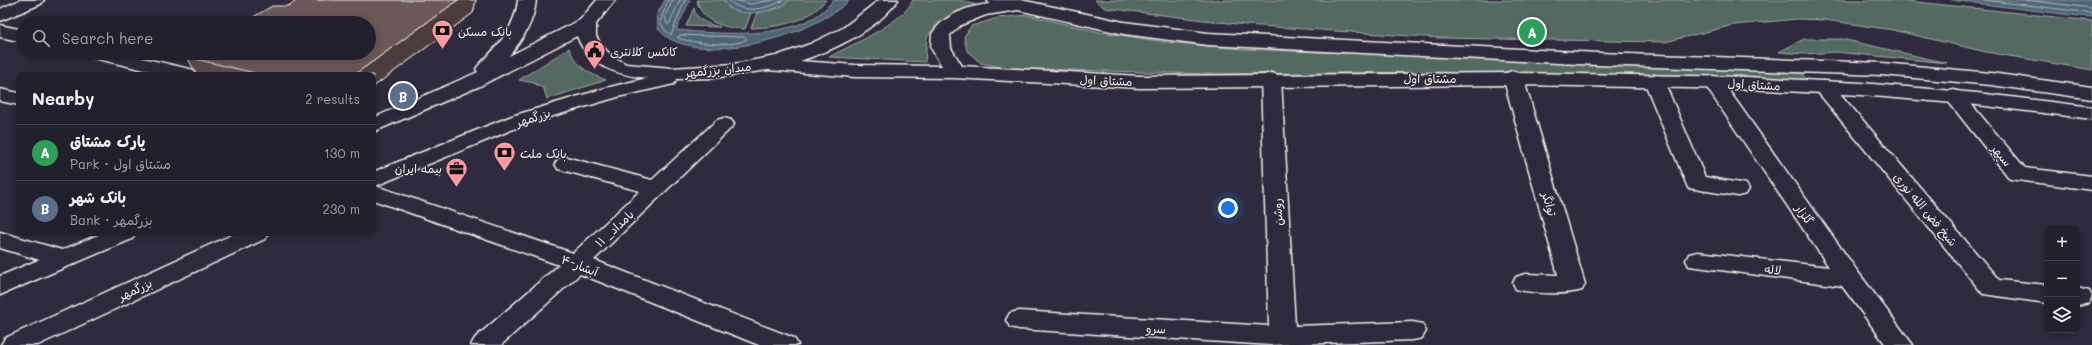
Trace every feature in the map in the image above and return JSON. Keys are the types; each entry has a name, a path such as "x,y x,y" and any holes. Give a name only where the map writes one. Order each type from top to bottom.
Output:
{"main road":[{"path":"0,16 34,0"},
{"path":"473,82 508,46 527,11 527,0"},
{"name":"میدان بزرگمهر","path":"587,24 586,38 597,54 619,68 641,72 669,74 699,72 768,64 810,50 848,32 877,13 889,0"},
{"name":"مشتاق اول","path":"996,0 1029,5 1124,28 1208,39 1583,58 1882,69 1991,79 2092,93"},
{"path":"376,125 473,82 587,24 599,2"},
{"path":"956,72 941,48 941,34 954,21 982,10 1029,5"},
{"path":"0,31 16,34"},
{"path":"126,60 178,72"},
{"name":"مشتاق اول","path":"768,64 865,71 956,72 1164,82 1513,78 1713,82 1876,89 2027,104 2092,113"},
{"path":"613,92 865,71"},
{"name":"بزرگمهر","path":"376,179 519,120 613,92 699,72"},
{"name":"توانگر","path":"1513,78 1573,284 1525,283"},
{"name":"روشن","path":"1271,80 1283,340"},
{"path":"1654,81 1696,183 1738,189"},
{"name":"گلزار","path":"1713,82 1849,278 1900,345"},
{"name":"شیخ فض الله نوری","path":"1824,87 1992,288 2044,294"},
{"path":"0,95 16,98"},
{"name":"سپهر","path":"1954,96 2018,174 2092,183"},
{"name":"۱۱ _بامداد","path":"484,345 577,263 724,124"},
{"path":"566,164 657,188"},
{"name":"۴-آبشار","path":"376,193 577,263 785,345"},
{"path":"0,286 117,236"},
{"name":"بزرگمهر","path":"14,345 250,236"},
{"path":"0,240 63,259"},
{"name":"لاله","path":"1698,260 1849,278"},
{"name":"سرو","path":"1019,320 1283,340 1413,331"}],"green space":[{"path":"697,0 724,0 729,8 751,13 745,29 715,23 703,14 699,8"},
{"path":"790,0 826,0 818,8 801,19 782,25 751,28 757,13 779,8"},
{"path":"913,0 960,0 976,5 940,21 927,37 925,62 829,57 876,33 888,25 907,9"},
{"path":"1095,0 1898,0 2092,21 2092,70 1986,52 1893,30 1825,20 1797,19 1734,25 1665,42 1440,38 1245,25 1105,8"},
{"path":"694,8 700,19 720,27 686,26"},
{"path":"1027,15 1100,32 1166,42 1242,49 1799,71 1808,81 1437,72 1206,74 1005,68 981,63 967,51 964,37 971,26 998,18"},
{"path":"1804,39 1842,39 1947,63 1836,52 1804,54 1779,52"},
{"path":"569,48 579,65 593,75 606,80 547,99 544,89 534,83 519,80"}],"water":[{"path":"665,0 690,0 676,30 738,33 782,29 803,23 820,14 833,0 850,0 814,24 790,33 765,41 739,46 715,48 692,46 666,37 658,29 657,14"},
{"path":"724,0 790,0 775,8 765,11 745,13 736,11 729,7"},
{"path":"1951,0 2092,0 2092,17 2079,16"}],"building":[{"path":"298,0 458,0 376,59 376,16 255,16 272,6 288,6"},
{"path":"200,60 375,60 358,72 250,72"}],"place":[{"name":"پارک مشتاق","path":"1532,32"},
{"name":"بانک مسکن","path":"442,50"},
{"name":"کانکس کلانتری","path":"595,70"},
{"name":"بانک شهر","path":"403,96"},
{"name":"بانک ملت","path":"504,172"},
{"name":"بیمه ایران","path":"457,188"}]}
